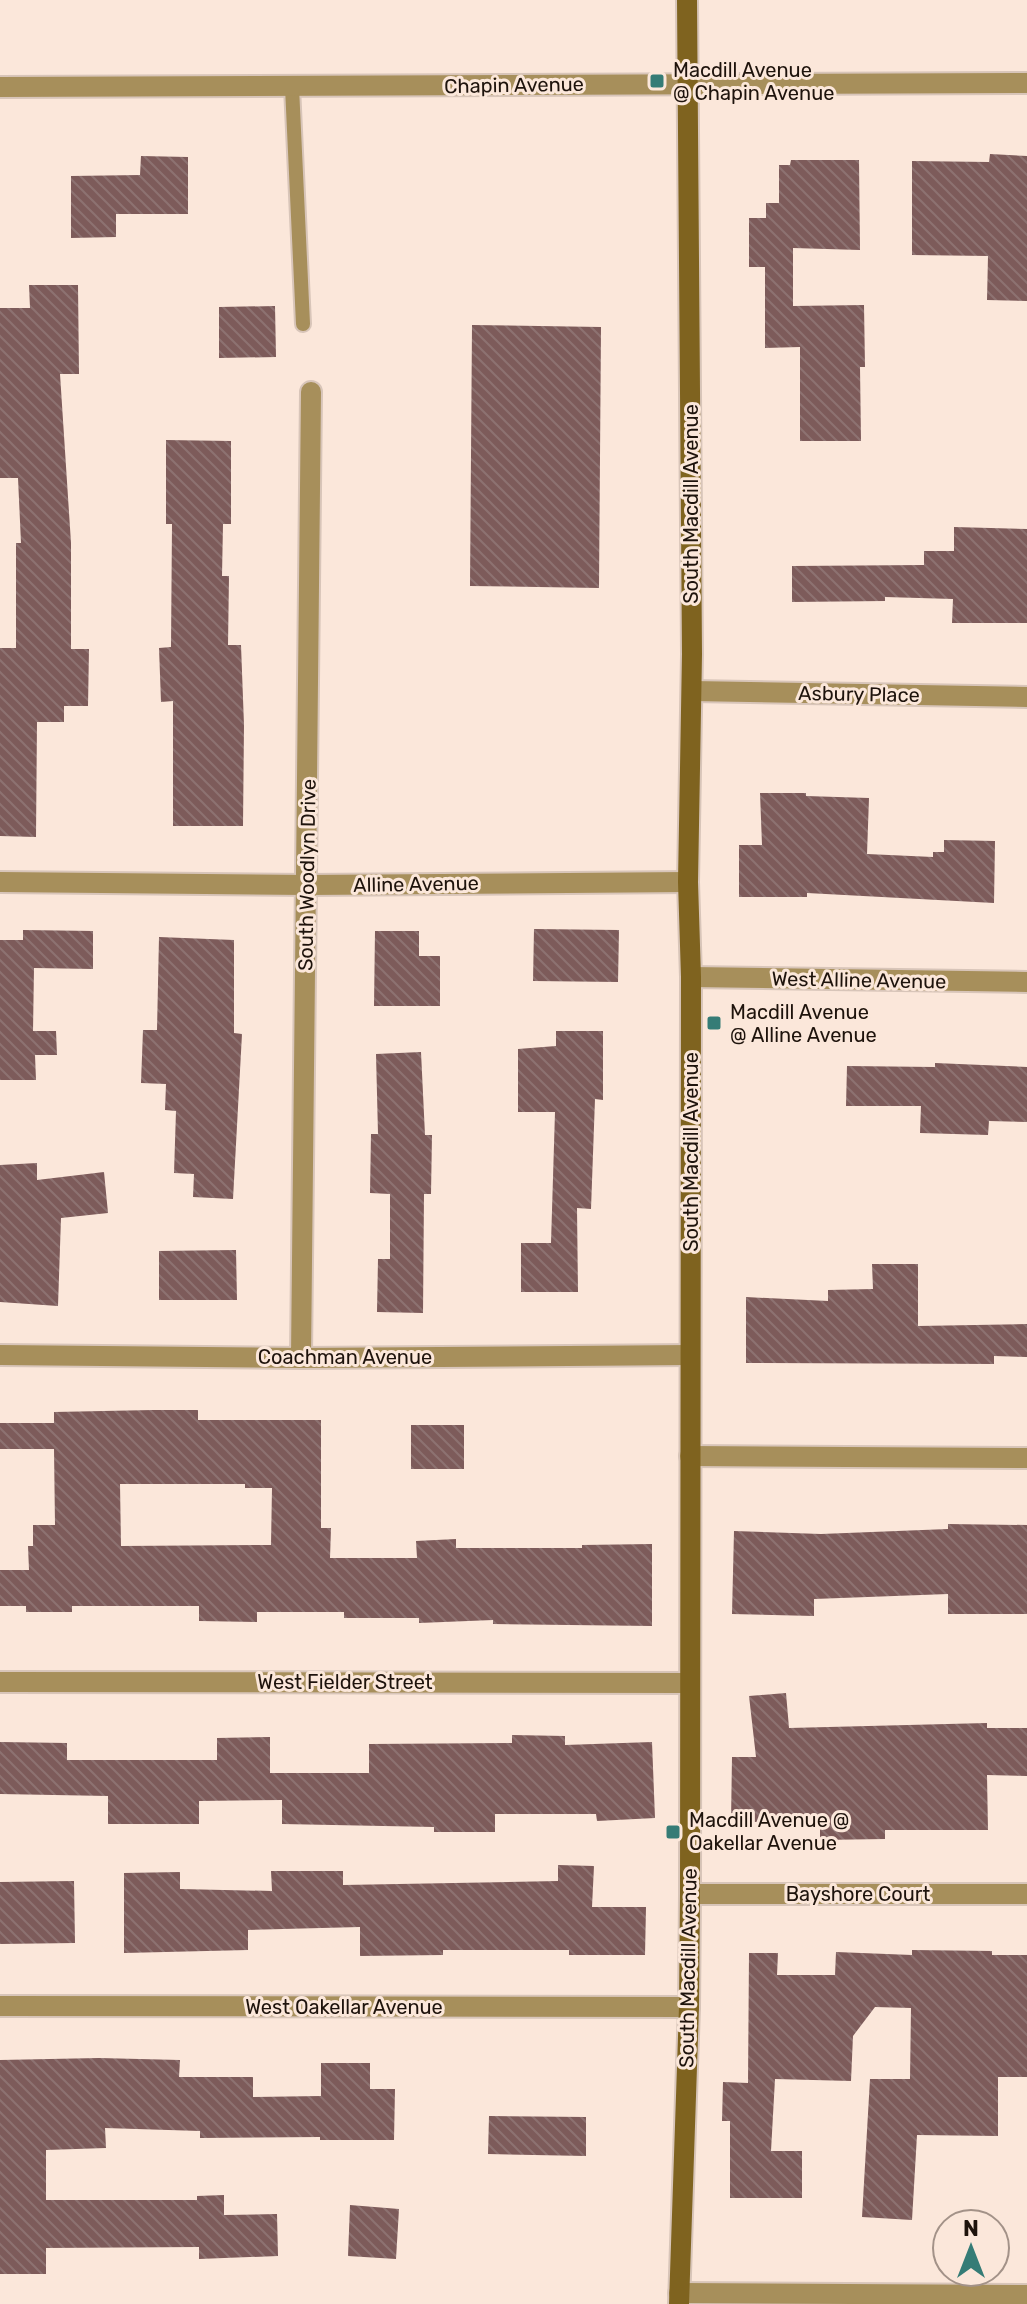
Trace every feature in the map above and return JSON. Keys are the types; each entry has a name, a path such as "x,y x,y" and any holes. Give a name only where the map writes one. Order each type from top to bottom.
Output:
{"street":[{"name":"South Macdill Avenue","path":"679,2298 690,1894 691,977 688,882 692,691 687,0"},
{"name":"Chapin Avenue","path":"0,87 1027,83"},
{"name":"South Woodlyn Drive","path":"301,1358 311,392"},
{"name":"Asbury Place","path":"692,691 1027,697"},
{"name":"Alline Avenue","path":"0,882 307,885 688,882"},
{"name":"West Alline Avenue","path":"691,977 1027,982"},
{"name":"Coachman Avenue","path":"0,1355 301,1358 690,1355"},
{"path":"690,1456 1027,1458"},
{"name":"West Fielder Street","path":"0,1682 690,1683"},
{"name":"Bayshore Court","path":"690,1894 1027,1894"},
{"name":"West Oakellar Avenue","path":"0,2006 689,2007"},
{"path":"679,2298 1027,2295"}],"lane":[{"path":"292,87 303,324"}],"building":[{"path":"990,154 1027,156 1027,301 987,300 988,256 912,255 912,161 989,162"},
{"path":"141,156 188,157 188,214 116,214 116,237 71,238 71,176 140,175"},
{"path":"791,160 859,160 860,250 793,248 793,306 864,305 865,367 860,367 861,441 800,441 800,347 765,348 765,267 749,267 749,218 766,218 766,203 779,203 779,165 790,165"},
{"path":"29,285 78,285 79,374 60,374 71,543 71,649 89,649 88,706 64,706 64,722 37,722 36,837 0,836 0,648 16,648 16,543 21,543 18,478 0,478 0,308 30,308"},
{"path":"275,306 276,357 219,358 219,307"},
{"path":"472,325 601,327 599,588 470,586"},
{"path":"166,440 231,441 231,524 223,524 222,576 229,576 228,645 241,645 243,826 173,826 173,701 161,702 159,648 171,647 172,524 166,524"},
{"path":"954,527 1027,529 1027,623 952,623 953,599 885,597 885,601 792,602 792,566 924,565 924,551 954,551"},
{"path":"760,793 869,798 867,854 933,857 933,852 944,852 944,840 995,841 994,903 807,893 807,897 739,897 739,845 762,845"},
{"path":"534,929 619,930 618,982 533,981"},
{"path":"23,930 93,931 93,969 34,968 33,1031 56,1031 57,1055 35,1055 36,1080 0,1080 0,940 23,940"},
{"path":"375,931 419,931 419,956 440,956 440,1006 374,1006"},
{"path":"159,937 234,940 234,1033 242,1034 233,1199 193,1197 194,1174 174,1173 176,1111 165,1110 166,1084 141,1083 143,1030 157,1030"},
{"path":"556,1031 603,1031 603,1100 595,1099 591,1209 577,1208 578,1292 521,1292 521,1243 551,1243 555,1112 518,1112 518,1049 556,1046"},
{"path":"421,1052 425,1135 432,1135 431,1194 424,1194 423,1313 377,1312 378,1259 390,1259 390,1194 370,1193 371,1134 378,1134 376,1054"},
{"path":"935,1063 1027,1067 1027,1122 989,1121 988,1135 920,1133 921,1106 846,1106 847,1066 935,1067"},
{"path":"37,1163 37,1180 104,1172 108,1213 61,1218 58,1306 0,1302 0,1165"},
{"path":"236,1250 237,1300 159,1300 159,1251"},
{"path":"872,1264 918,1264 918,1326 1027,1324 1027,1357 994,1356 994,1364 746,1363 746,1297 828,1301 828,1290 873,1289"},
{"path":"198,1410 198,1420 321,1420 321,1528 331,1528 330,1558 417,1558 416,1541 456,1539 456,1548 582,1548 582,1545 652,1544 652,1626 493,1624 493,1620 419,1623 419,1618 344,1618 344,1612 257,1612 257,1622 199,1621 199,1606 72,1606 72,1612 26,1612 26,1606 0,1606 0,1570 29,1570 28,1546 33,1546 33,1525 55,1525 54,1449 0,1449 0,1423 54,1423 54,1412","holes":["120,1484 245,1484 245,1488 272,1488 271,1545 121,1546"]},
{"path":"411,1425 464,1425 464,1469 411,1469"},
{"path":"948,1524 1027,1525 1027,1614 948,1614 948,1594 814,1599 814,1616 732,1614 734,1531 821,1534 948,1529"},
{"path":"786,1693 789,1728 987,1723 987,1728 1027,1728 1027,1776 987,1775 988,1830 885,1830 885,1839 820,1840 820,1822 731,1822 732,1757 756,1757 749,1696"},
{"path":"512,1735 565,1736 565,1745 652,1742 655,1818 597,1821 596,1814 495,1814 495,1832 434,1832 434,1827 282,1824 282,1800 199,1801 199,1824 108,1824 108,1796 0,1794 0,1742 67,1743 67,1760 217,1760 217,1738 270,1737 270,1773 369,1773 369,1744 512,1743"},
{"path":"558,1865 594,1866 592,1907 646,1907 645,1955 569,1955 569,1950 443,1950 443,1955 360,1956 360,1927 248,1930 248,1950 124,1953 124,1873 180,1872 180,1889 272,1891 271,1871 343,1871 343,1885 558,1881"},
{"path":"74,1881 75,1943 0,1944 0,1882"},
{"path":"912,1950 992,1951 992,1955 1027,1955 1027,2077 998,2077 998,2136 917,2135 912,2220 862,2217 870,2079 910,2079 911,2008 875,2007 853,2036 851,2081 775,2079 771,2151 802,2151 802,2198 730,2198 730,2121 722,2121 723,2082 748,2083 749,1953 778,1953 777,1975 835,1975 836,1952 912,1955"},
{"path":"0,2060 180,2060 179,2077 253,2077 253,2097 321,2096 321,2063 370,2063 370,2089 395,2089 394,2140 200,2138 200,2131 105,2128 106,2148 46,2150 46,2200 197,2200 197,2196 224,2195 224,2215 277,2214 278,2256 199,2259 199,2247 46,2248 46,2274 0,2274"},
{"path":"489,2116 586,2117 586,2156 488,2154"},
{"path":"350,2205 399,2209 396,2259 348,2256"}],"place":[{"name":"Macdill Avenue @ Chapin Avenue","path":"657,81"},
{"name":"Macdill Avenue @ Alline Avenue","path":"714,1023"},
{"name":"Macdill Avenue @ Oakellar Avenue","path":"673,1832"}]}
